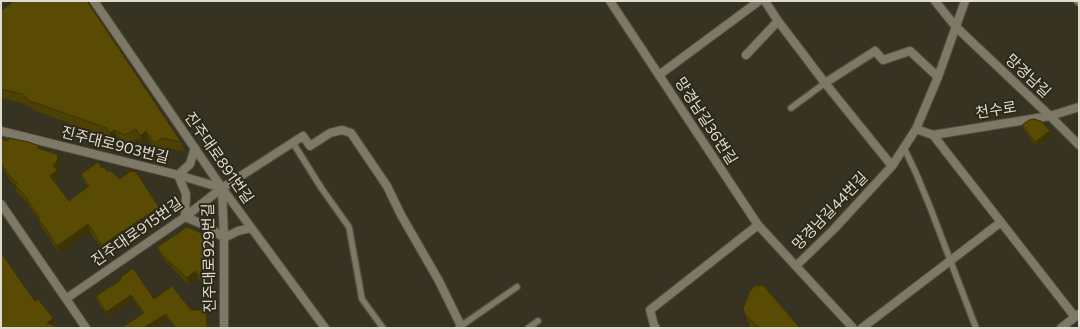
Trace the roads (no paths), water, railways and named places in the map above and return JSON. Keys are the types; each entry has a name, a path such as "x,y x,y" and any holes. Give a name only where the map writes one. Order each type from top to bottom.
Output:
{"street":[{"name":"진주대로891번길","path":"94,1 222,188 325,328"},
{"path":"610,1 659,75"},
{"name":"망경남길36번길","path":"759,1 659,75 758,225 796,266"},
{"path":"764,1 778,22 825,83 892,166"},
{"name":"망경남길","path":"935,1 956,27 1050,116 1079,146"},
{"path":"956,27 965,1"},
{"path":"746,55 778,22"},
{"name":"망경남길44번길","path":"853,328 796,266 834,229 892,166 916,129 938,77 956,27"},
{"path":"825,83 875,51 883,60 910,51 938,77"},
{"name":"천수로","path":"916,129 933,135 1050,116 1079,107"},
{"path":"292,143 303,136 310,146 330,133 342,130 351,132 387,186 401,215 439,281 460,327"},
{"name":"진주대로903번길","path":"1,131 178,175 222,188"},
{"path":"933,135 1077,316 1060,328"},
{"name":"진주대로915번길","path":"67,298 185,216 222,188 292,143"},
{"path":"195,148 190,164 178,175 186,194 185,216 207,226 224,238 238,231 251,228"},
{"name":"진주대로929번길","path":"222,188 224,238 224,328"},
{"path":"1,204 67,298 86,328"},
{"path":"862,328 1001,222"},
{"path":"656,328 650,310 758,225"}],"lane":[{"path":"792,108 825,83"},
{"path":"292,143 349,227 362,299 383,328"},
{"path":"904,148 916,173 976,328"},
{"path":"460,327 517,288"},
{"path":"528,328 538,321"}]}
